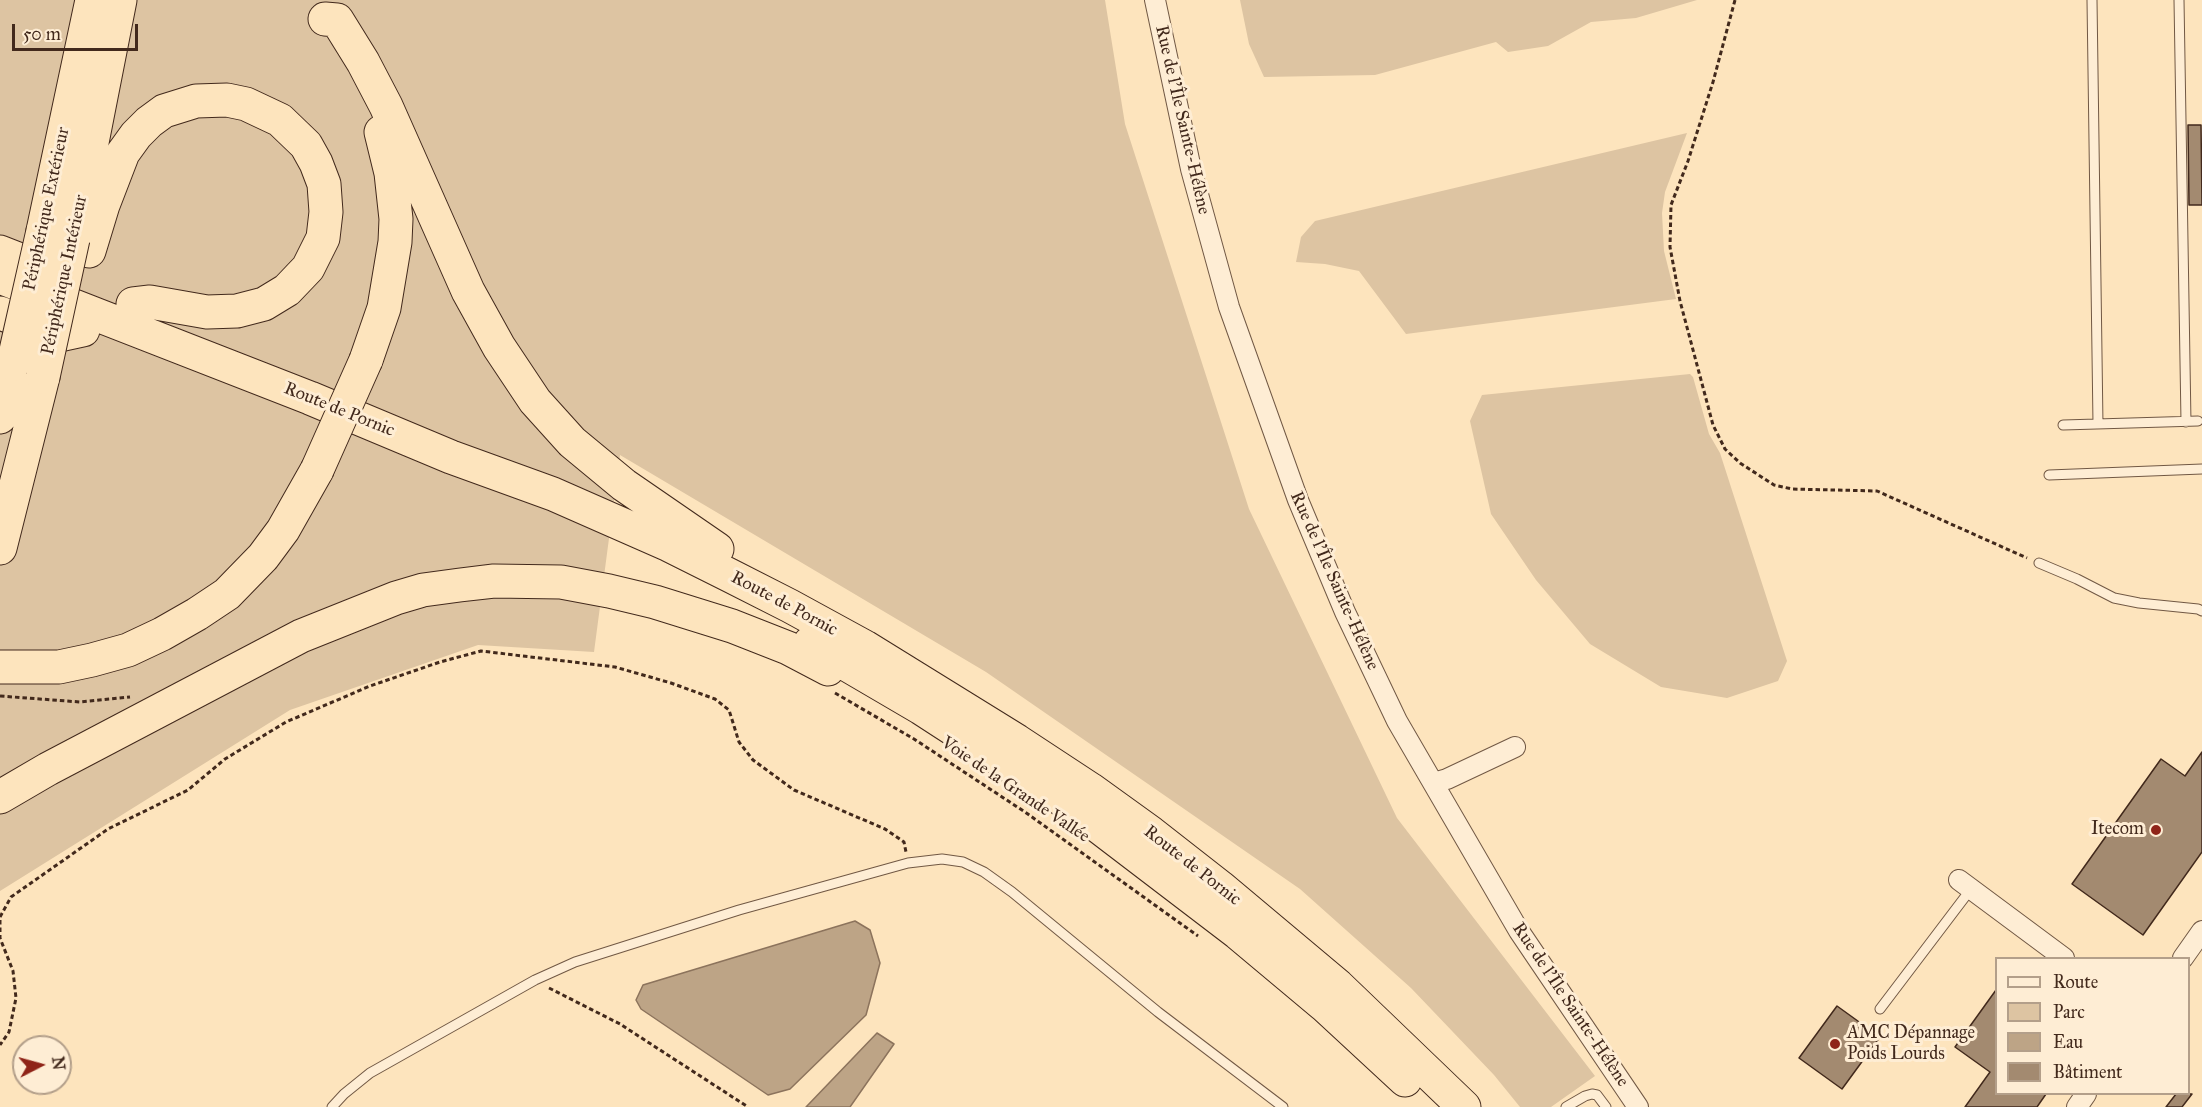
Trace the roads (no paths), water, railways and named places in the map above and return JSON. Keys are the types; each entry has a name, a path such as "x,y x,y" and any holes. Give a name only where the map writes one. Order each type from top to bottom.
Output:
{"highway":[{"path":"63,132 55,109 70,0"},
{"name":"Périphérique Extérieur","path":"5,393 68,240 63,132 92,0"},
{"name":"Périphérique Intérieur","path":"68,240 120,0"},
{"path":"0,667 59,667 92,660 128,650 197,614 227,594 263,557 283,531 317,471 366,360 384,308 393,257 396,219 386,150 366,92 319,9"},
{"path":"319,9 338,20 363,62 386,106 468,291 494,338 536,401 572,442 624,485 705,542 778,584 790,606"},
{"path":"0,313 60,335 69,326 75,299 68,240 103,205 123,153 148,122 164,111 203,100 227,100 246,104 280,120 306,146 324,184 326,212 323,238 308,268 287,291 264,304 237,311 207,312 150,302 133,304"},
{"path":"0,252 133,304 455,447 553,494"},
{"name":"Route de Pornic","path":"0,277 310,398 451,457 553,494 669,545 790,606 925,683 1090,789 1151,833 1330,979 1447,1095"},
{"name":"Route de Pornic","path":"0,298 644,557 744,604 921,708 1069,804 1238,933 1324,1005 1447,1095"},
{"name":"Périphérique Intérieur","path":"0,548 43,377 69,326"},
{"path":"0,796 301,636 396,598 423,590 494,581 561,582 655,602 732,626 789,648 890,704 921,708"}],"street":[{"name":"Rue de l'Île Sainte-Hélène","path":"1155,0 1191,169 1228,307 1298,500 1345,612 1397,721 1519,931 1638,1107"},
{"path":"1433,783 1447,779 1515,747"},
{"path":"1965,885 2063,957"},
{"path":"2184,957 2202,932"}],"lane":[{"path":"2092,0 2098,424"},
{"path":"2180,0 2186,422"},
{"path":"2063,425 2199,421"},
{"path":"2049,476 2202,470"},
{"path":"2039,563 2114,598 2202,611"},
{"path":"332,1107 370,1073 535,980 575,962 739,910 908,863 942,859 963,862 984,872 1012,892 1158,1012 1283,1107"},
{"path":"1880,1009 1965,885"},
{"path":"1566,1107 1585,1095 1592,1094 1597,1095 1606,1107"}],"water":[{"path":"855,921 870,930 880,963 866,1015 790,1089 768,1095 641,1009 636,1000 643,985"},
{"path":"877,1033 894,1044 850,1107 806,1107"}],"place":[{"name":"Itecom","path":"2156,830"},
{"name":"AMC Dépannage Poids Lourds","path":"1835,1044"}]}
